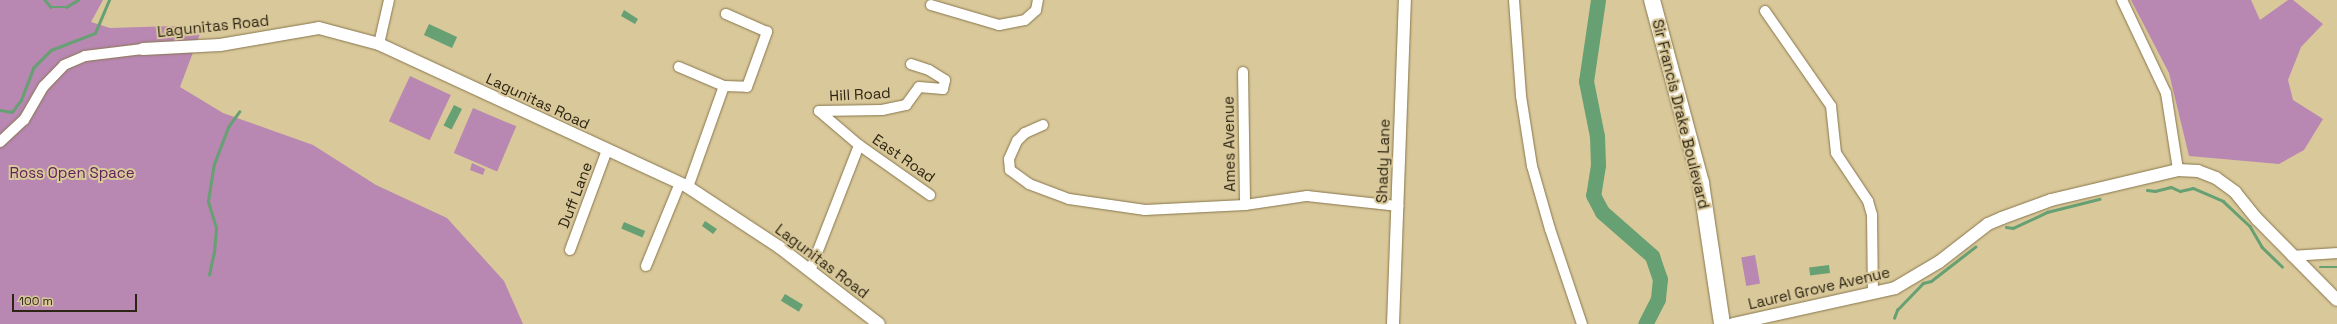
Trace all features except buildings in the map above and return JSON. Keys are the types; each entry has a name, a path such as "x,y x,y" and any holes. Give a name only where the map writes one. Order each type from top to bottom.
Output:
{"main road":[{"name":"Sir Francis Drake Boulevard","path":"1652,0 1701,183 1722,324"}],"street":[{"path":"379,44 389,0"},
{"path":"931,5 999,25 1025,20 1036,10 1038,0"},
{"name":"Shady Lane","path":"1393,324 1405,0"},
{"path":"1514,0 1521,96 1532,166 1550,229 1582,324"},
{"path":"2122,0 2166,93 2178,170"},
{"path":"1765,11 1831,106 1836,153 1868,201 1872,216 1874,293"},
{"path":"679,67 724,86 746,87 767,32 726,14"},
{"name":"Lagunitas Road","path":"143,49 220,45 319,28 379,44 684,185 810,271 879,324"},
{"path":"0,142 24,120 44,86 64,65 85,56 143,49"},
{"name":"Hill Road","path":"819,111 882,110 906,105 919,87 943,89 945,80 929,70 911,64"},
{"name":"Ames Avenue","path":"1243,72 1245,205 1307,196 1398,206"},
{"path":"646,266 684,185 724,86"},
{"name":"East Road","path":"819,111 859,144 930,195"},
{"path":"1043,125 1025,133 1017,141 1009,159 1010,170 1030,184 1069,199 1145,210 1245,205"},
{"path":"810,271 859,144"},
{"name":"Duff Lane","path":"570,250 607,150"},
{"name":"Laurel Grove Avenue","path":"1734,324 1895,288 1939,262 1988,224 2002,218 2051,200 2178,170 2198,171 2216,178 2235,192 2292,256 2337,300"},
{"path":"2292,256 2337,253"}],"green space":[{"name":"Ross Open Space","path":"0,0 103,0 91,22 110,28 174,26 201,31 180,87 223,113 313,145 376,185 447,218 504,281 523,324 0,324"},
{"path":"2131,0 2251,0 2260,20 2288,0 2293,0 2323,24 2301,47 2288,80 2293,100 2323,119 2304,150 2279,164 2189,156 2169,73"},
{"path":"410,76 451,95 430,140 389,121"},
{"path":"473,108 516,126 497,171 454,153"},
{"path":"472,163 485,169 483,175 470,170"},
{"path":"1755,255 1760,284 1746,286 1741,257"}],"shaded area":[{"path":"624,10 638,19 635,24 621,16"},
{"path":"429,24 457,37 452,48 424,35"},
{"path":"454,105 462,109 452,130 444,125"},
{"path":"705,221 717,229 713,234 702,226"},
{"path":"624,222 645,231 642,237 621,228"},
{"path":"1829,265 1830,273 1810,275 1809,267"},
{"path":"785,294 803,305 799,312 781,301"}],"waterway":[{"path":"45,0 51,7 66,7 78,0"},
{"path":"0,110 12,112 21,100 33,68 51,50 95,33 109,0"},
{"path":"1598,0 1586,81 1597,136 1598,165 1593,195 1602,212 1652,256 1660,279 1658,299 1645,324"},
{"path":"209,275 214,252 216,228 208,201 214,164 228,127 239,112"},
{"path":"2147,190 2155,191 2171,187 2180,191 2193,188 2223,201 2250,226 2262,247 2282,266"},
{"path":"2006,227 2013,228 2047,212 2099,199"},
{"path":"1894,318 1897,310 1923,283 1931,281 1975,247"},
{"path":"2320,267 2337,267"}]}
